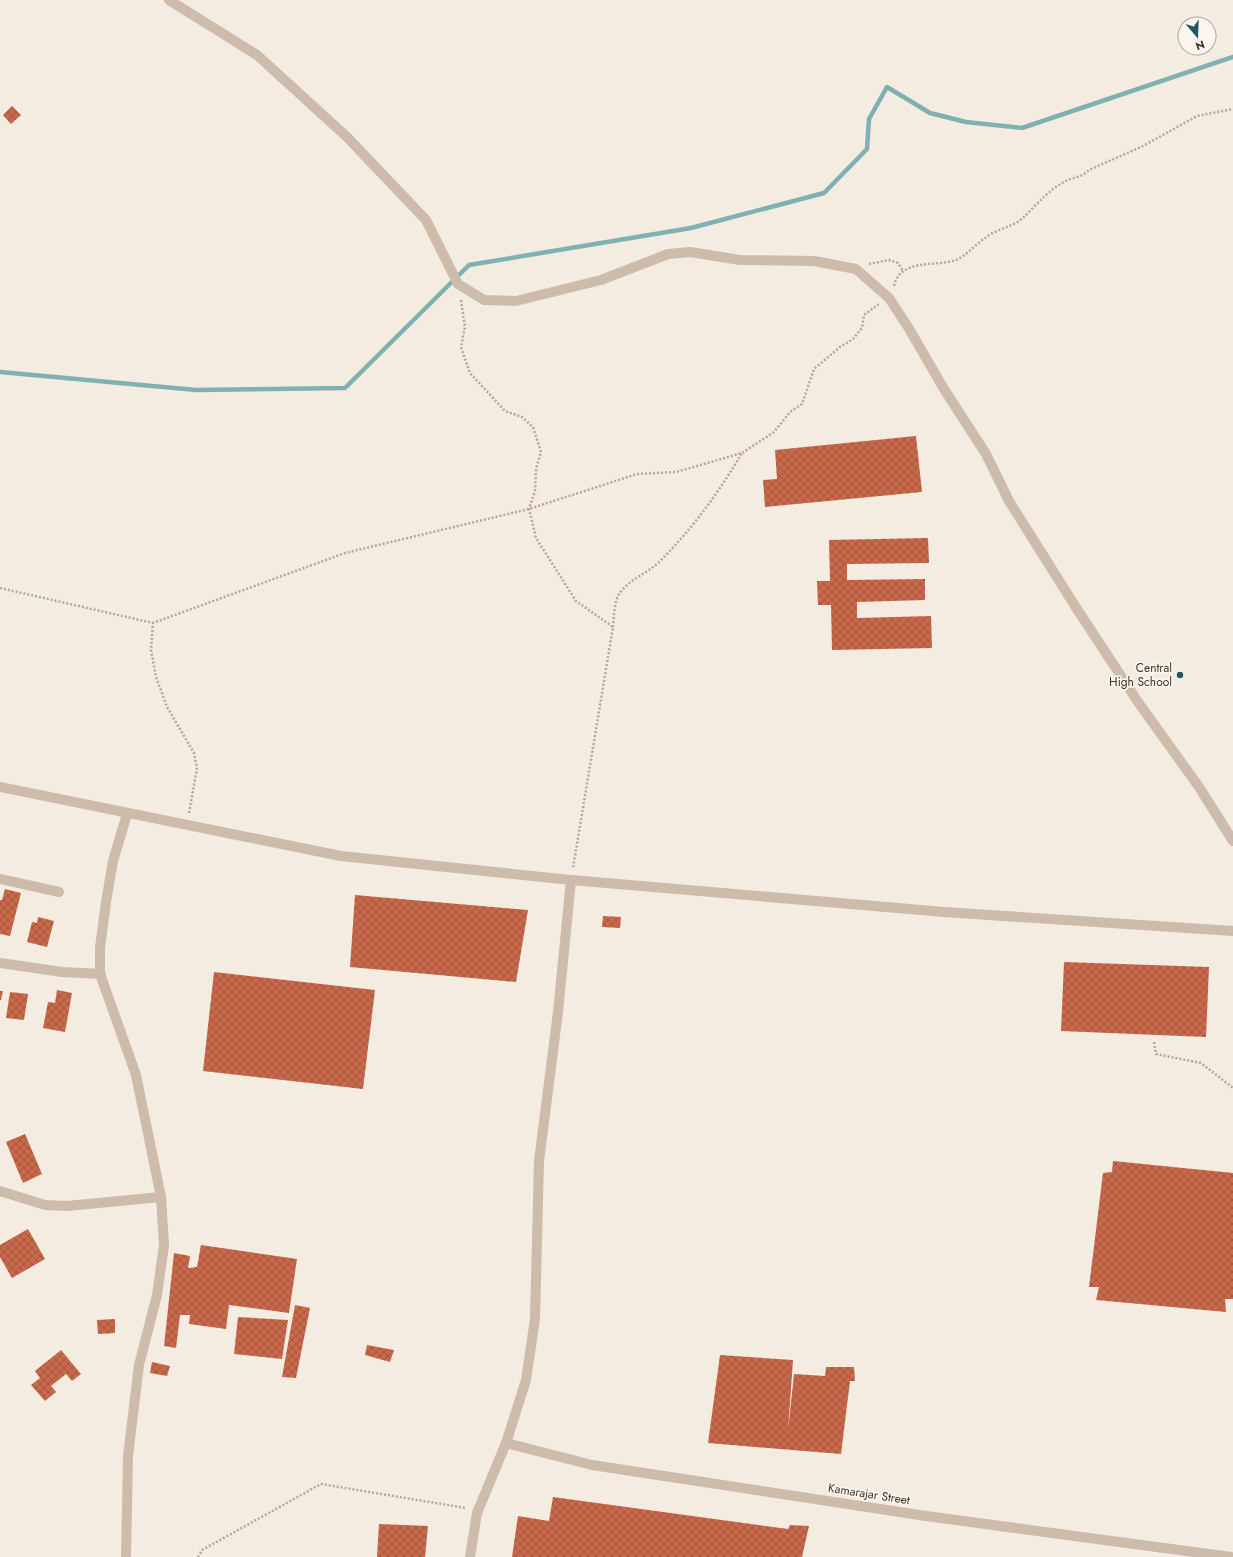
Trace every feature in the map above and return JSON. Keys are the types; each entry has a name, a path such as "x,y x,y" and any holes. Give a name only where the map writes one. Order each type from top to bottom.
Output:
{"street":[{"path":"169,0 257,55 347,137 426,220 458,284 484,300 516,301 601,280 668,254 690,252 740,260 814,261 856,269 889,298 986,454 1009,501 1075,606 1138,702 1199,787 1233,841"},
{"path":"0,787 186,826 341,856 571,880 951,912 1233,931"},
{"path":"126,1557 128,1456 139,1365 157,1295 164,1245 161,1197 136,1076 101,974 100,948 106,902 113,861 127,814"},
{"path":"0,879 59,892"},
{"path":"470,1557 478,1510 506,1443 526,1380 535,1319 539,1161 558,1012 571,880"},
{"path":"0,963 62,972 101,974"},
{"path":"0,1191 45,1205 67,1206 161,1197"},
{"name":"Kamarajar Street","path":"506,1443 592,1465 926,1516 1231,1557"}],"path":[{"path":"0,588 153,623 344,553 529,509 637,474 676,472 742,452 774,432 790,412 802,404 814,368 840,347 853,339 862,328 864,315 889,298 893,292 895,280 903,271 917,266 941,262 946,263 958,259 987,236 1022,218 1062,182 1085,174 1089,170 1143,146 1197,116 1233,109"},
{"path":"856,269 872,263 889,260 898,263 903,271"},
{"path":"458,284 465,327 461,346 470,372 505,411 522,417 533,427 541,452 536,469 535,491 529,509 536,538 576,601 613,627"},
{"path":"571,880 618,596 627,583 645,574 661,561 722,487 742,452"},
{"path":"153,623 151,650 156,677 167,707 194,753 197,768 186,826"},
{"path":"1154,1042 1156,1054 1201,1063 1233,1088"},
{"path":"198,1557 202,1550 321,1484 478,1510"}],"building":[{"path":"12,106 21,115 11,124 3,115"},
{"path":"916,436 922,492 765,507 763,480 777,479 775,450"},
{"path":"928,538 929,563 847,564 847,580 925,579 925,600 857,602 857,618 931,616 932,648 832,650 831,605 818,605 817,581 830,581 829,540"},
{"path":"5,889 21,893 10,936 0,934 0,900 2,900"},
{"path":"355,895 528,910 516,982 350,967"},
{"path":"603,916 621,917 620,928 602,927"},
{"path":"38,917 54,921 47,947 27,942 32,922 37,923"},
{"path":"1064,962 1209,967 1206,1037 1061,1031"},
{"path":"214,972 375,990 363,1089 203,1071"},
{"path":"57,990 72,993 65,1032 43,1028 48,1002 55,1003"},
{"path":"0,991 3,991 1,1000 0,1000"},
{"path":"10,992 28,994 24,1020 6,1018"},
{"path":"25,1134 42,1174 23,1183 6,1142"},
{"path":"1113,1161 1233,1173 1233,1299 1225,1299 1226,1312 1096,1300 1099,1287 1089,1287 1103,1173 1112,1172"},
{"path":"28,1229 45,1259 12,1278 0,1257 0,1245"},
{"path":"201,1245 297,1259 289,1313 229,1305 226,1329 189,1324 190,1315 180,1315 176,1348 164,1346 174,1253 190,1256 188,1268 197,1267"},
{"path":"295,1305 310,1308 296,1378 282,1377"},
{"path":"238,1317 288,1320 282,1359 234,1354"},
{"path":"115,1319 115,1333 98,1334 97,1320"},
{"path":"367,1345 394,1350 390,1362 365,1355"},
{"path":"61,1350 81,1374 72,1381 66,1374 51,1386 56,1392 45,1401 31,1385 40,1378 35,1371"},
{"path":"720,1355 793,1360 788,1431 794,1374 825,1376 826,1367 854,1367 855,1381 850,1381 841,1454 708,1443"},
{"path":"152,1362 170,1366 167,1376 150,1373"},
{"path":"553,1497 788,1529 790,1525 809,1526 802,1557 512,1557 518,1516 549,1521"},
{"path":"379,1524 428,1526 425,1557 377,1557"}],"waterway":[{"path":"0,372 196,390 345,388 469,265 691,228 824,193 867,149 869,119 887,87 930,113 966,122 1022,128 1233,57"}],"place":[{"name":"Central High School","path":"1180,675"}]}
